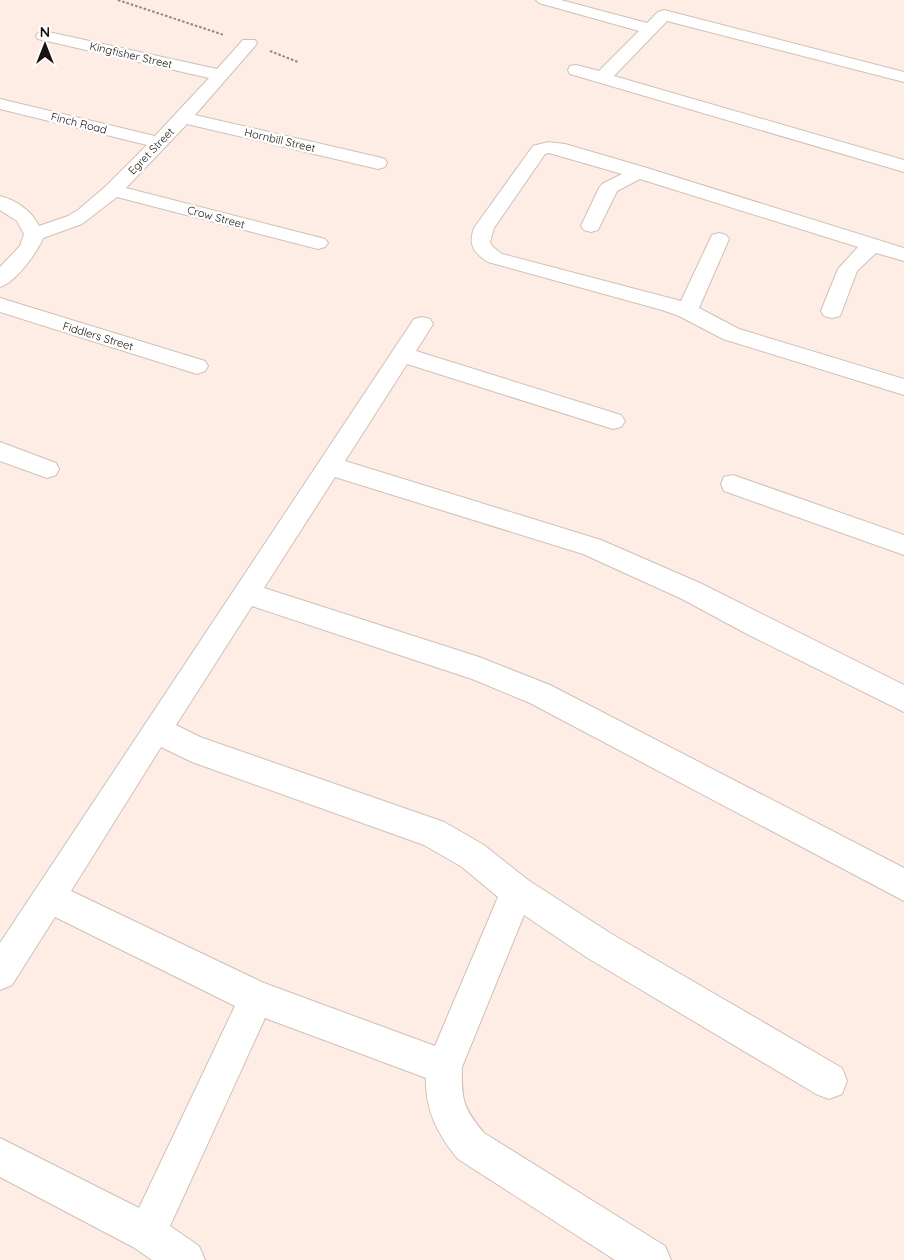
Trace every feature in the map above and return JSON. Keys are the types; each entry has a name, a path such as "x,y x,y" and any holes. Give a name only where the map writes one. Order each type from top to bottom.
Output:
{"street":[{"path":"544,0 574,3 650,29"},
{"path":"602,78 664,15 904,77"},
{"name":"Kingfisher Street","path":"44,36 219,75"},
{"name":"Egret Street","path":"34,234 75,220 113,190 183,118 249,43"},
{"path":"576,70 904,166"},
{"name":"Finch Road","path":"0,104 158,142"},
{"name":"Hornbill Street","path":"183,118 378,163"},
{"path":"904,255 640,172 559,148 548,147 539,150 484,228 479,240 482,249 495,258 687,311 731,334 904,387"},
{"path":"591,226 609,188 640,172"},
{"name":"Crow Street","path":"113,190 318,243"},
{"path":"0,202 24,217 34,234 29,248 0,280"},
{"path":"687,311 719,239"},
{"path":"832,311 848,270 872,245"},
{"name":"Fiddlers Street","path":"0,305 197,366"},
{"path":"0,973 245,593 422,324"},
{"path":"402,354 613,421"},
{"path":"0,451 47,469"},
{"path":"330,466 592,547 691,591 756,626 904,698"},
{"path":"733,484 904,545"},
{"path":"245,593 480,669 532,690 904,885"},
{"path":"156,730 217,758 427,830 473,856 517,891 598,945 829,1081"},
{"path":"517,891 444,1067 443,1088 446,1107 455,1128 471,1146 651,1260"},
{"path":"48,898 258,998 444,1067"},
{"path":"147,1232 258,998"},
{"path":"0,1157 147,1232 185,1260"}],"path":[{"path":"118,0 249,43 298,62"}]}
